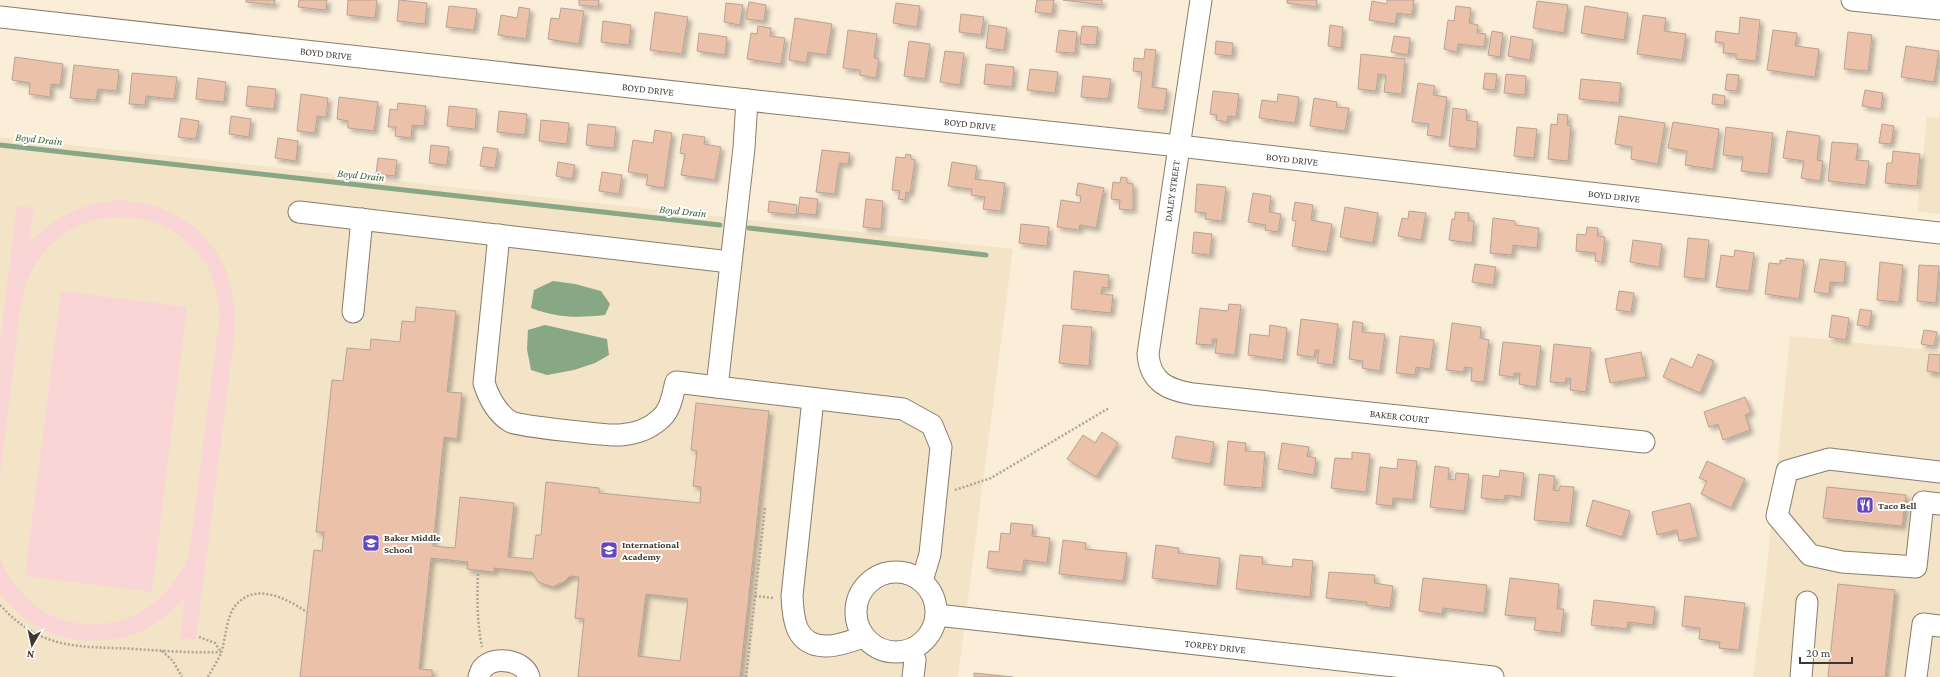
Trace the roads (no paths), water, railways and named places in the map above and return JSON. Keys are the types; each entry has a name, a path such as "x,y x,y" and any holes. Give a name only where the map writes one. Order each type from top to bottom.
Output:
{"street":[{"name":"DALEY STREET","path":"1158,380 1148,364 1148,354 1201,0"},
{"path":"1852,0 1937,6"},
{"name":"BOYD DRIVE","path":"0,17 747,100 1179,146 1940,233"},
{"path":"717,387 744,148 747,100"},
{"path":"300,212 730,262"},
{"path":"353,312 362,219"},
{"path":"499,235 484,383 489,398 499,411 512,422 530,426 620,435 645,429 660,420 669,409 676,382 903,410 932,425 941,447 930,554 922,581"},
{"name":"BAKER COURT","path":"1158,380 1176,391 1194,394 1644,442"},
{"path":"813,398 792,596 794,621 800,634 812,643 826,647 864,637"},
{"path":"1829,459 1934,471 1932,503 1916,567 1842,562 1810,555 1777,516 1787,471 1829,459"},
{"path":"892,572 911,575 922,581 931,591 936,602 937,615 934,629 926,640 910,650 902,652 888,652 875,647 864,637 858,625 856,612 858,598 865,587 874,578 892,572"},
{"path":"1801,677 1807,602"},
{"name":"TORPEY DRIVE","path":"937,615 1493,677"},
{"path":"1916,677 1923,624 1940,626"},
{"path":"910,650 915,660 913,677"},
{"path":"479,677 483,668 491,663 502,661 519,664 527,671 529,677"}],"waterway":[{"name":"Boyd Drain","path":"0,145 720,225"},
{"name":"Boyd Drain","path":"749,228 986,255"}],"place":[{"name":"Taco Bell","path":"1865,505"},
{"name":"Baker Middle School","path":"371,543"},
{"name":"International Academy","path":"609,550"}]}
